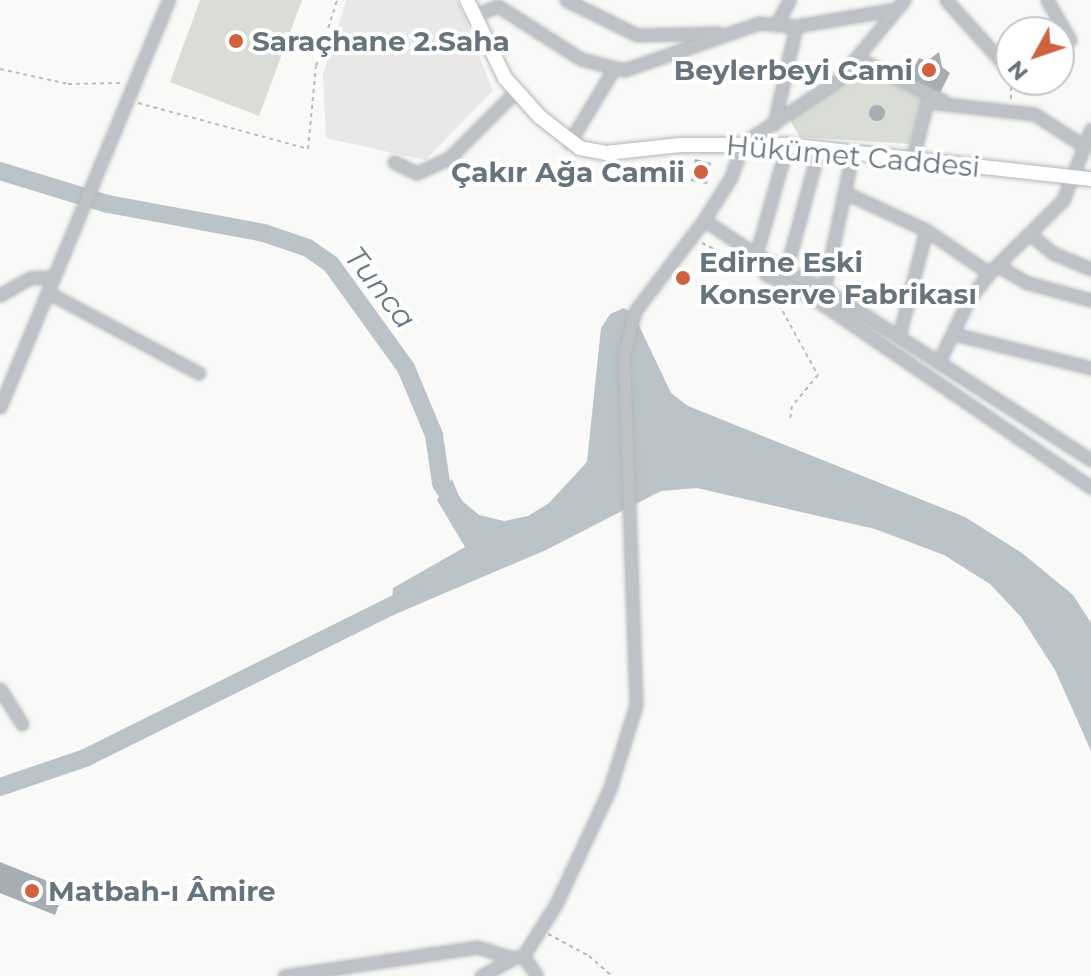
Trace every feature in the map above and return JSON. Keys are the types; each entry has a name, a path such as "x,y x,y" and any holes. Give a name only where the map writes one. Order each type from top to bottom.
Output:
{"main road":[{"path":"467,0 504,96 569,143"},
{"name":"Hükümet Caddesi","path":"569,143 606,153 743,143 787,145 1091,179"}],"street":[{"path":"0,407 51,277 136,84 169,0"},
{"path":"566,0 637,35 727,32 777,23 796,26 891,10"},
{"path":"777,23 789,0"},
{"path":"481,976 516,957 539,931 556,904 628,744 638,668 624,355 635,311 704,220 731,177 743,143 838,80 859,59 891,10 904,0"},
{"path":"946,0 995,54"},
{"path":"472,16 498,6 551,42 613,70 649,66 727,32"},
{"path":"774,124 796,26"},
{"path":"859,59 946,102"},
{"path":"569,143 613,70"},
{"path":"394,162 417,173 449,158 504,96"},
{"path":"913,157 927,102 1011,108 1043,117 1084,146"},
{"path":"939,361 994,269 1063,200 1091,129"},
{"path":"756,255 787,145"},
{"path":"786,270 819,148"},
{"path":"824,289 853,150"},
{"path":"846,193 926,230 994,269 1028,283 1091,300"},
{"path":"704,220 756,255 824,289 1091,460"},
{"path":"899,336 926,230"},
{"path":"1030,234 1053,253 1091,269"},
{"path":"765,274 812,297 1091,487"},
{"path":"0,295 30,278 51,277"},
{"path":"47,292 199,373"},
{"path":"954,334 1091,368"},
{"path":"0,689 22,724"},
{"path":"284,976 477,947 516,957 537,976"}],"path":[{"path":"129,100 308,149 316,66 337,0"},
{"path":"0,69 68,84 136,84"},
{"path":"1011,96 1011,108"},
{"path":"690,238 765,274 778,309 818,375 812,389 792,406 790,420"},
{"path":"539,931 589,956 612,976"}],"shaded area":[{"name":"Saraçhane 2.Saha","path":"200,0 302,0 259,116 170,82"},
{"path":"346,0 457,0 493,91 425,160 326,138 323,75"},
{"path":"861,65 923,96 910,144 800,137 789,119"},
{"path":"624,308 634,315 671,393 688,406 965,517 1022,553 1073,595 1091,623 1091,751 1055,670 1021,617 990,584 944,555 875,529 697,488 661,491 546,550 391,616 393,588 465,547 437,500 452,479 460,499 479,515 504,521 528,516 549,503 587,462 601,328 610,314"}],"building":[{"name":"Beylerbeyi Cami","path":"939,52 942,67 950,73 939,95 908,79 919,58 927,61"},
{"path":"877,105 885,113 877,121 869,113"},
{"name":"Çakır Ağa Camii","path":"695,159 711,163 707,184 691,181"},
{"name":"Matbah-ı Âmire","path":"0,862 65,888 55,915 0,893"}],"waterway":[{"name":"Tunca","path":"0,171 108,204 264,233 308,248 331,264 406,368 434,435 441,483 456,508"},
{"name":"Tunca","path":"0,787 85,758 410,597"}],"place":[{"name":"Saraçhane 2.Saha","path":"236,41"},
{"name":"Beylerbeyi Cami","path":"929,70"},
{"name":"Çakır Ağa Camii","path":"701,172"},
{"name":"Edirne Eski Konserve Fabrikası","path":"683,278"},
{"name":"Matbah-ı Âmire","path":"32,891"}]}
